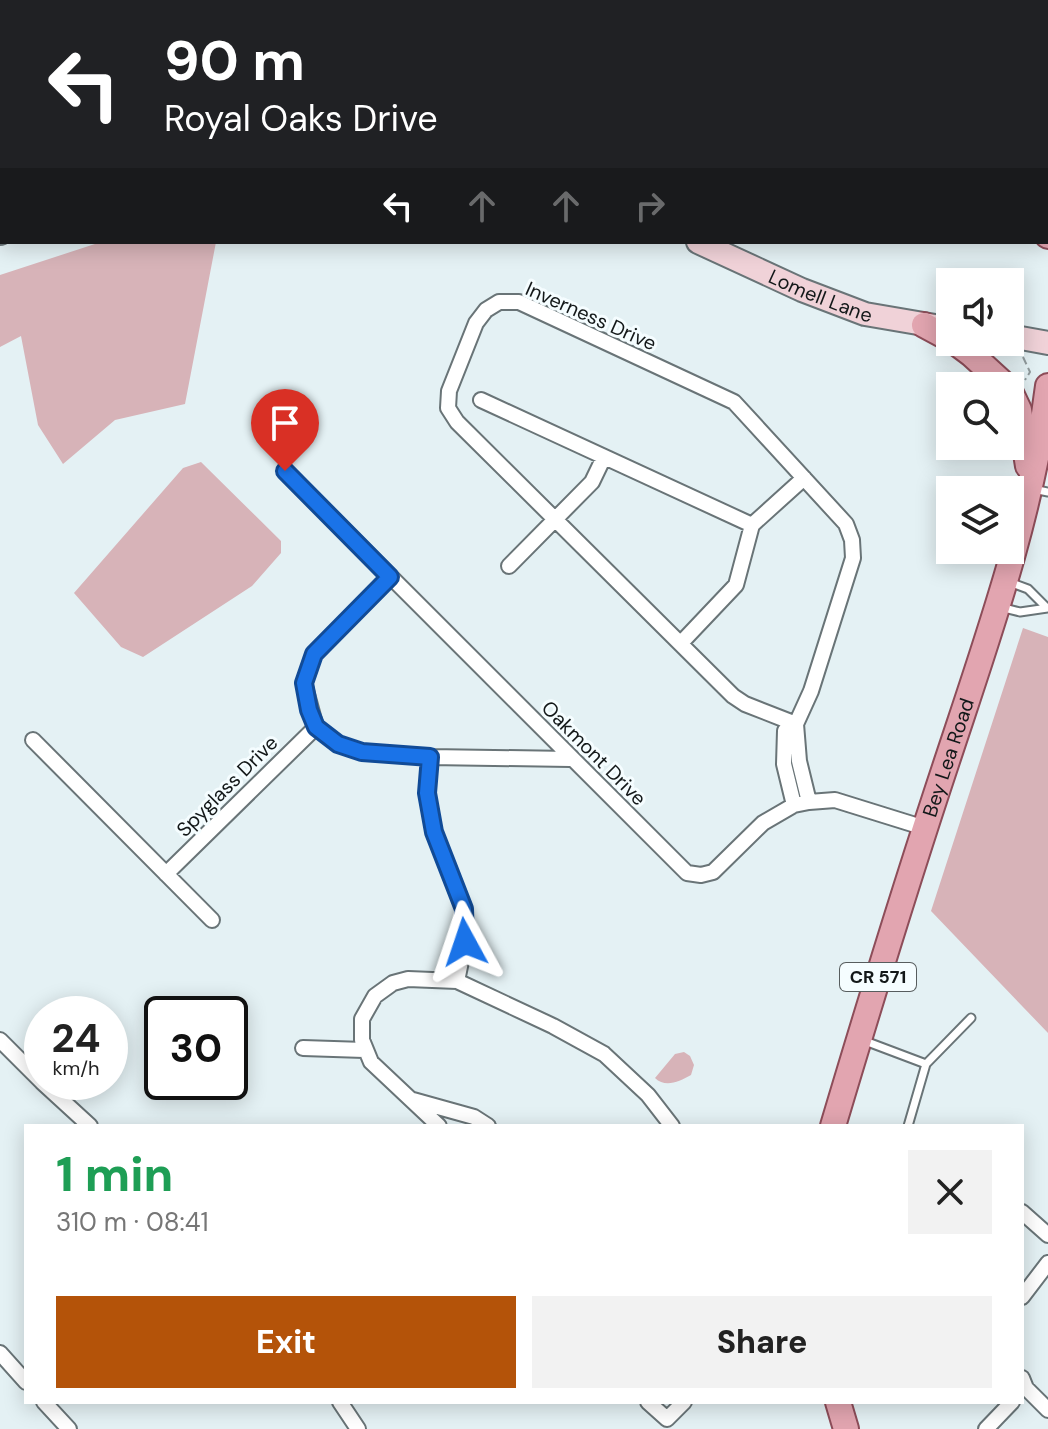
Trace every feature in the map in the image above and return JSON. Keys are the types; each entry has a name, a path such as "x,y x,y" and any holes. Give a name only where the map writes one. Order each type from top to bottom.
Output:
{"main road":[{"path":"924,325 936,331"},
{"path":"974,356 1000,372"},
{"name":"Bey Lea Road","path":"834,1124 925,828 1040,481 1024,397"},
{"path":"1024,432 1040,481"},
{"path":"839,1404 846,1429"}],"street":[{"name":"Lomell Lane","path":"702,244 802,290 865,314 936,326"},
{"name":"Inverness Drive","path":"796,724 745,704 457,422 448,408 449,391 476,323 486,310 499,302 519,302 734,402 846,524 852,540 853,558 811,691 796,724 801,803"},
{"path":"1024,344 1048,343"},
{"path":"481,400 752,525"},
{"path":"509,566 592,482 604,457"},
{"name":"Oakmont Drive","path":"285,471 687,873 701,875 713,872 763,823 801,803"},
{"path":"681,643 736,585 752,525 804,478"},
{"path":"390,577 314,654 304,683 316,727 338,744 362,752 430,757 570,759"},
{"name":"Spyglass Drive","path":"166,874 316,727"},
{"path":"33,740 212,920"},
{"path":"430,757 427,793 434,832 464,909 465,942 457,981"},
{"path":"801,803 835,800 925,828"},
{"path":"437,1124 371,1062 364,1050 362,1019 375,996 393,983 408,979 457,981 604,1054 648,1095 670,1124"},
{"path":"0,1040 24,1064"},
{"path":"303,1048 364,1050"},
{"path":"411,1099 474,1117 485,1124"},
{"path":"62,1100 88,1124"},
{"path":"1024,1214 1048,1235"},
{"path":"1024,1294 1048,1263"},
{"path":"0,1353 24,1380"},
{"path":"1024,1387 1048,1410"},
{"path":"46,1404 69,1429"},
{"path":"341,1404 358,1429"},
{"path":"650,1404 667,1419 682,1404"},
{"path":"986,1429 1010,1404"}],"lane":[{"path":"1005,581 1028,589 1047,608"},
{"path":"998,606 1020,612 1047,608"},
{"path":"909,1124 926,1064 971,1018"},
{"path":"859,1039 926,1064"}],"path":[{"path":"1022,356 1030,372 1024,382"}],"shaded area":[{"path":"95,244 216,244 185,404 115,420 63,464 38,425 21,336 0,347 0,275"},
{"path":"201,462 281,541 281,553 252,586 143,657 121,647 74,593 183,468"},
{"path":"1023,628 1048,637 1048,1033 931,911"},
{"path":"684,1052 694,1065 691,1075 668,1083 655,1078 675,1054"}],"route":[{"path":"285,471 390,577 314,654 304,683 309,710 316,727 338,744 362,752 430,757 427,793 434,832 464,909 465,942"}]}
